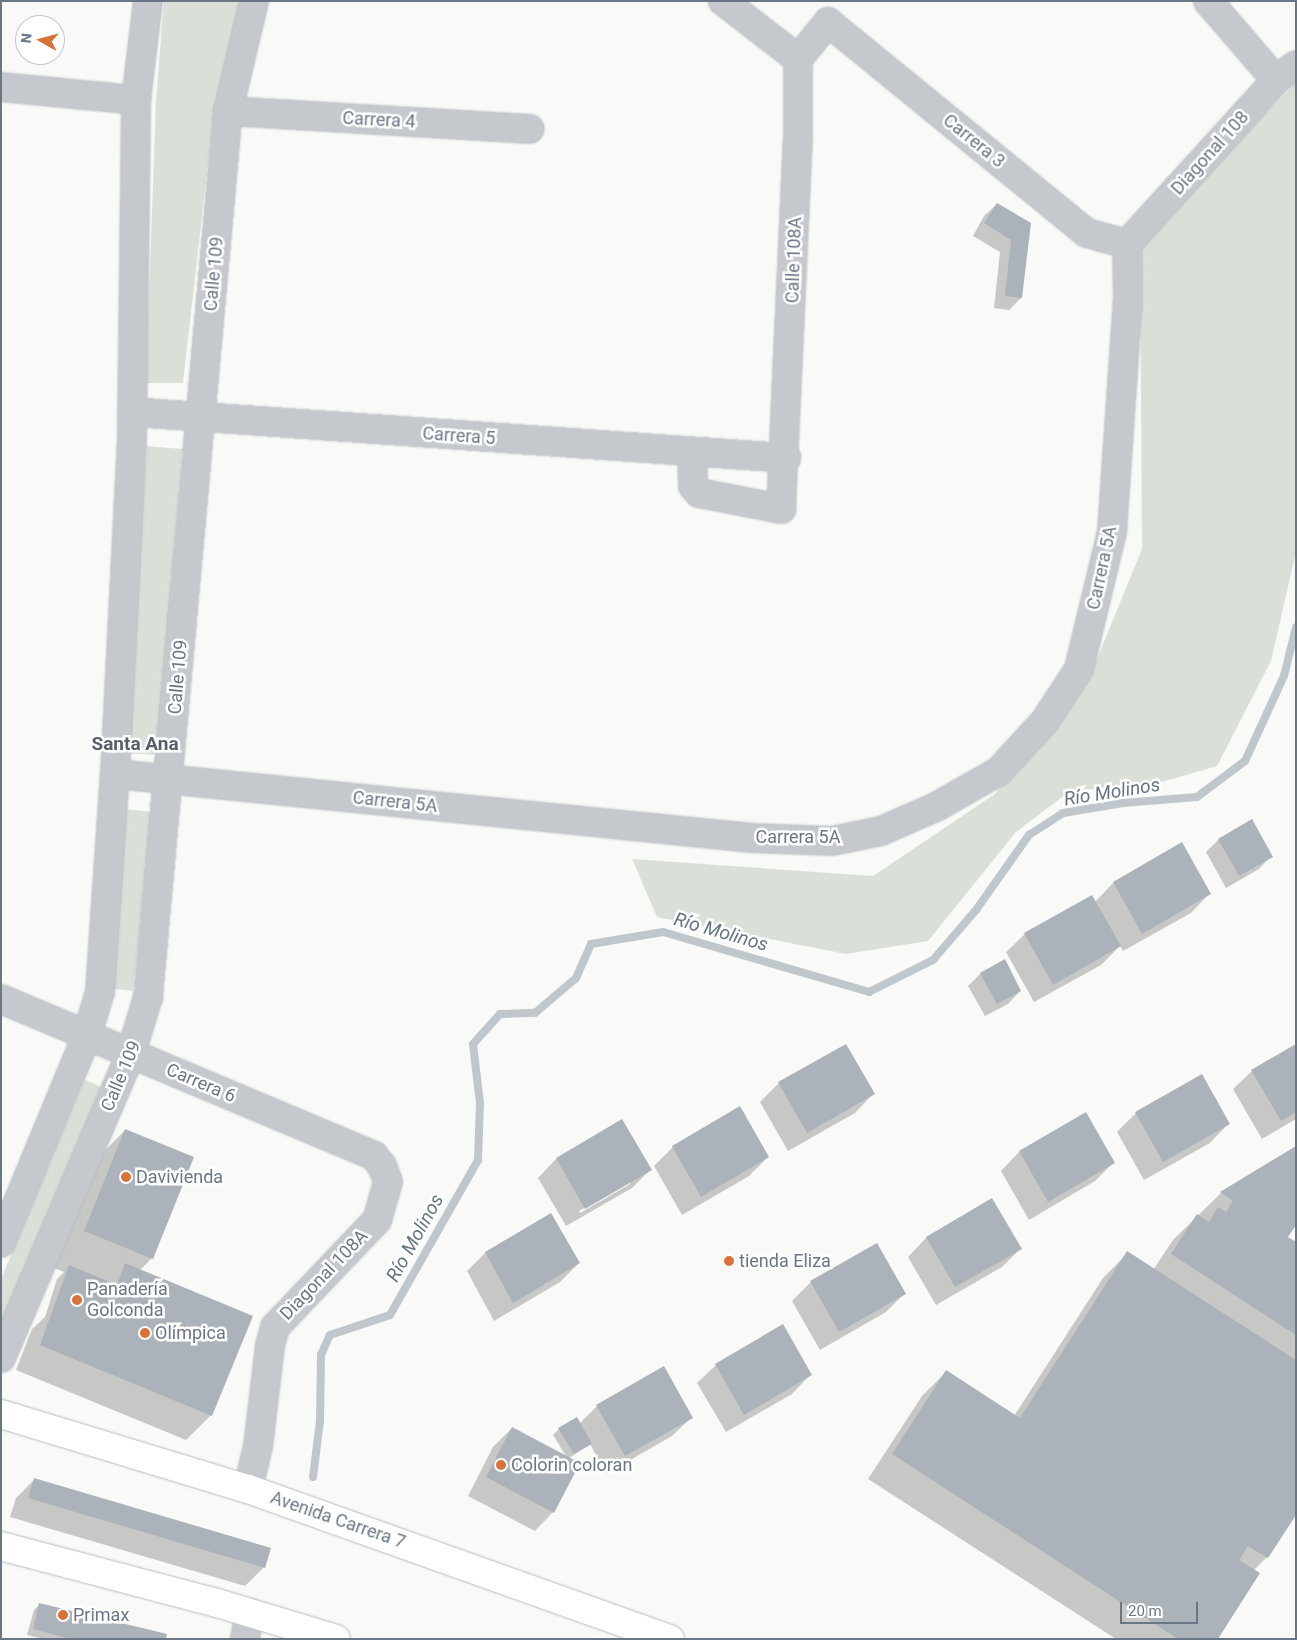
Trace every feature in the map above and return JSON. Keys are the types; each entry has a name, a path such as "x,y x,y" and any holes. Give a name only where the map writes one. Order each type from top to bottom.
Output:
{"main road":[{"name":"Avenida Carrera 7","path":"1,1414 248,1489 670,1639"},
{"path":"1,1546 250,1612 333,1638"}],"street":[{"path":"1,1243 87,1035 100,992 115,774 132,412 136,100 148,1"},
{"name":"Calle 109","path":"1,1358 131,1053 148,997 202,417 228,111 254,1"},
{"path":"723,1 798,59"},
{"path":"1208,1 1286,73"},
{"name":"Carrera 3","path":"798,59 828,22 1087,233 1127,244"},
{"name":"Calle 108A","path":"692,454 693,486 699,493 781,509 786,458 798,139 798,59"},
{"name":"Diagonal 108","path":"1127,244 1286,73"},
{"path":"1,87 136,100"},
{"name":"Carrera 4","path":"228,111 529,129"},
{"name":"Carrera 5A","path":"115,774 763,838 840,839 881,831 936,807 999,771 1045,721 1079,669 1112,532 1128,298 1127,244"},
{"name":"Carrera 5","path":"132,412 692,454 786,458"},
{"name":"Carrera 6","path":"1,999 374,1156 388,1182"},
{"name":"Diagonal 108A","path":"248,1489 258,1446 270,1346 275,1327 376,1220 388,1182"},
{"path":"245,1639 250,1612"}],"shaded area":[{"path":"164,1 240,1 214,111 183,383 146,383 156,99"},
{"path":"1296,83 1296,552 1271,661 1217,766 1155,784 1070,791 1016,832 928,941 846,954 657,917 632,859 873,876 995,794 1092,671 1142,549 1140,241"},
{"path":"147,446 182,449 157,755 123,753"},
{"path":"125,809 151,812 133,991 107,988"},
{"path":"85,1080 104,1088 1,1326 1,1279"}],"building":[{"path":"997,203 1031,223 1022,298 1005,296 1011,240 984,223"},
{"path":"1252,819 1273,857 1239,876 1218,839"},
{"path":"1182,842 1211,894 1142,934 1113,882"},
{"path":"1092,895 1121,946 1053,985 1024,933"},
{"path":"1005,959 1021,991 997,1004 980,973"},
{"path":"846,1044 875,1094 807,1133 778,1082"},
{"path":"1296,1044 1296,1112 1281,1121 1251,1070"},
{"path":"1202,1074 1230,1124 1163,1162 1135,1112"},
{"path":"740,1106 769,1157 701,1197 672,1146"},
{"path":"1086,1112 1115,1163 1048,1202 1019,1151"},
{"path":"622,1119 652,1170 585,1209 556,1158"},
{"path":"125,1129 194,1157 153,1259 84,1231"},
{"path":"1296,1146 1296,1225 1288,1237 1296,1242 1296,1335 1171,1254 1197,1214 1209,1222 1218,1207 1226,1212 1233,1201 1220,1192"},
{"path":"992,1198 1022,1249 955,1287 926,1237"},
{"path":"551,1213 580,1263 513,1303 485,1252"},
{"path":"877,1243 906,1294 839,1332 810,1281"},
{"path":"1127,1251 1296,1360 1296,1515 1268,1558 1248,1546 1239,1560 1260,1573 1218,1639 1178,1639 892,1454 946,1370 1020,1418"},
{"name":"Olímpica","path":"125,1263 253,1316 212,1416 40,1345 69,1265 117,1285"},
{"path":"783,1324 812,1375 744,1415 715,1364"},
{"path":"664,1366 693,1418 625,1456 596,1405"},
{"path":"577,1417 592,1444 574,1454 558,1428"},
{"path":"512,1427 580,1463 554,1513 486,1477"},
{"path":"34,1478 271,1548 265,1568 28,1498"},
{"name":"Primax","path":"39,1603 167,1634 166,1639 71,1639 33,1629"}],"waterway":[{"name":"Río Molinos","path":"313,1477 320,1421 321,1355 330,1335 390,1315 478,1160 480,1103 473,1044 500,1014 535,1013 576,978 591,944 663,932 869,992 933,960 976,910 1029,835 1063,813 1123,803 1197,797 1245,761 1284,676 1296,627"}],"place":[{"name":"Davivienda","path":"126,1177"},
{"name":"tienda Eliza","path":"729,1261"},
{"name":"Panadería Golconda","path":"77,1300"},
{"name":"Olímpica","path":"145,1333"},
{"name":"Colorin coloran","path":"501,1465"},
{"name":"Primax","path":"63,1615"}],"district":[{"name":"Santa Ana","path":"135,744"}]}
